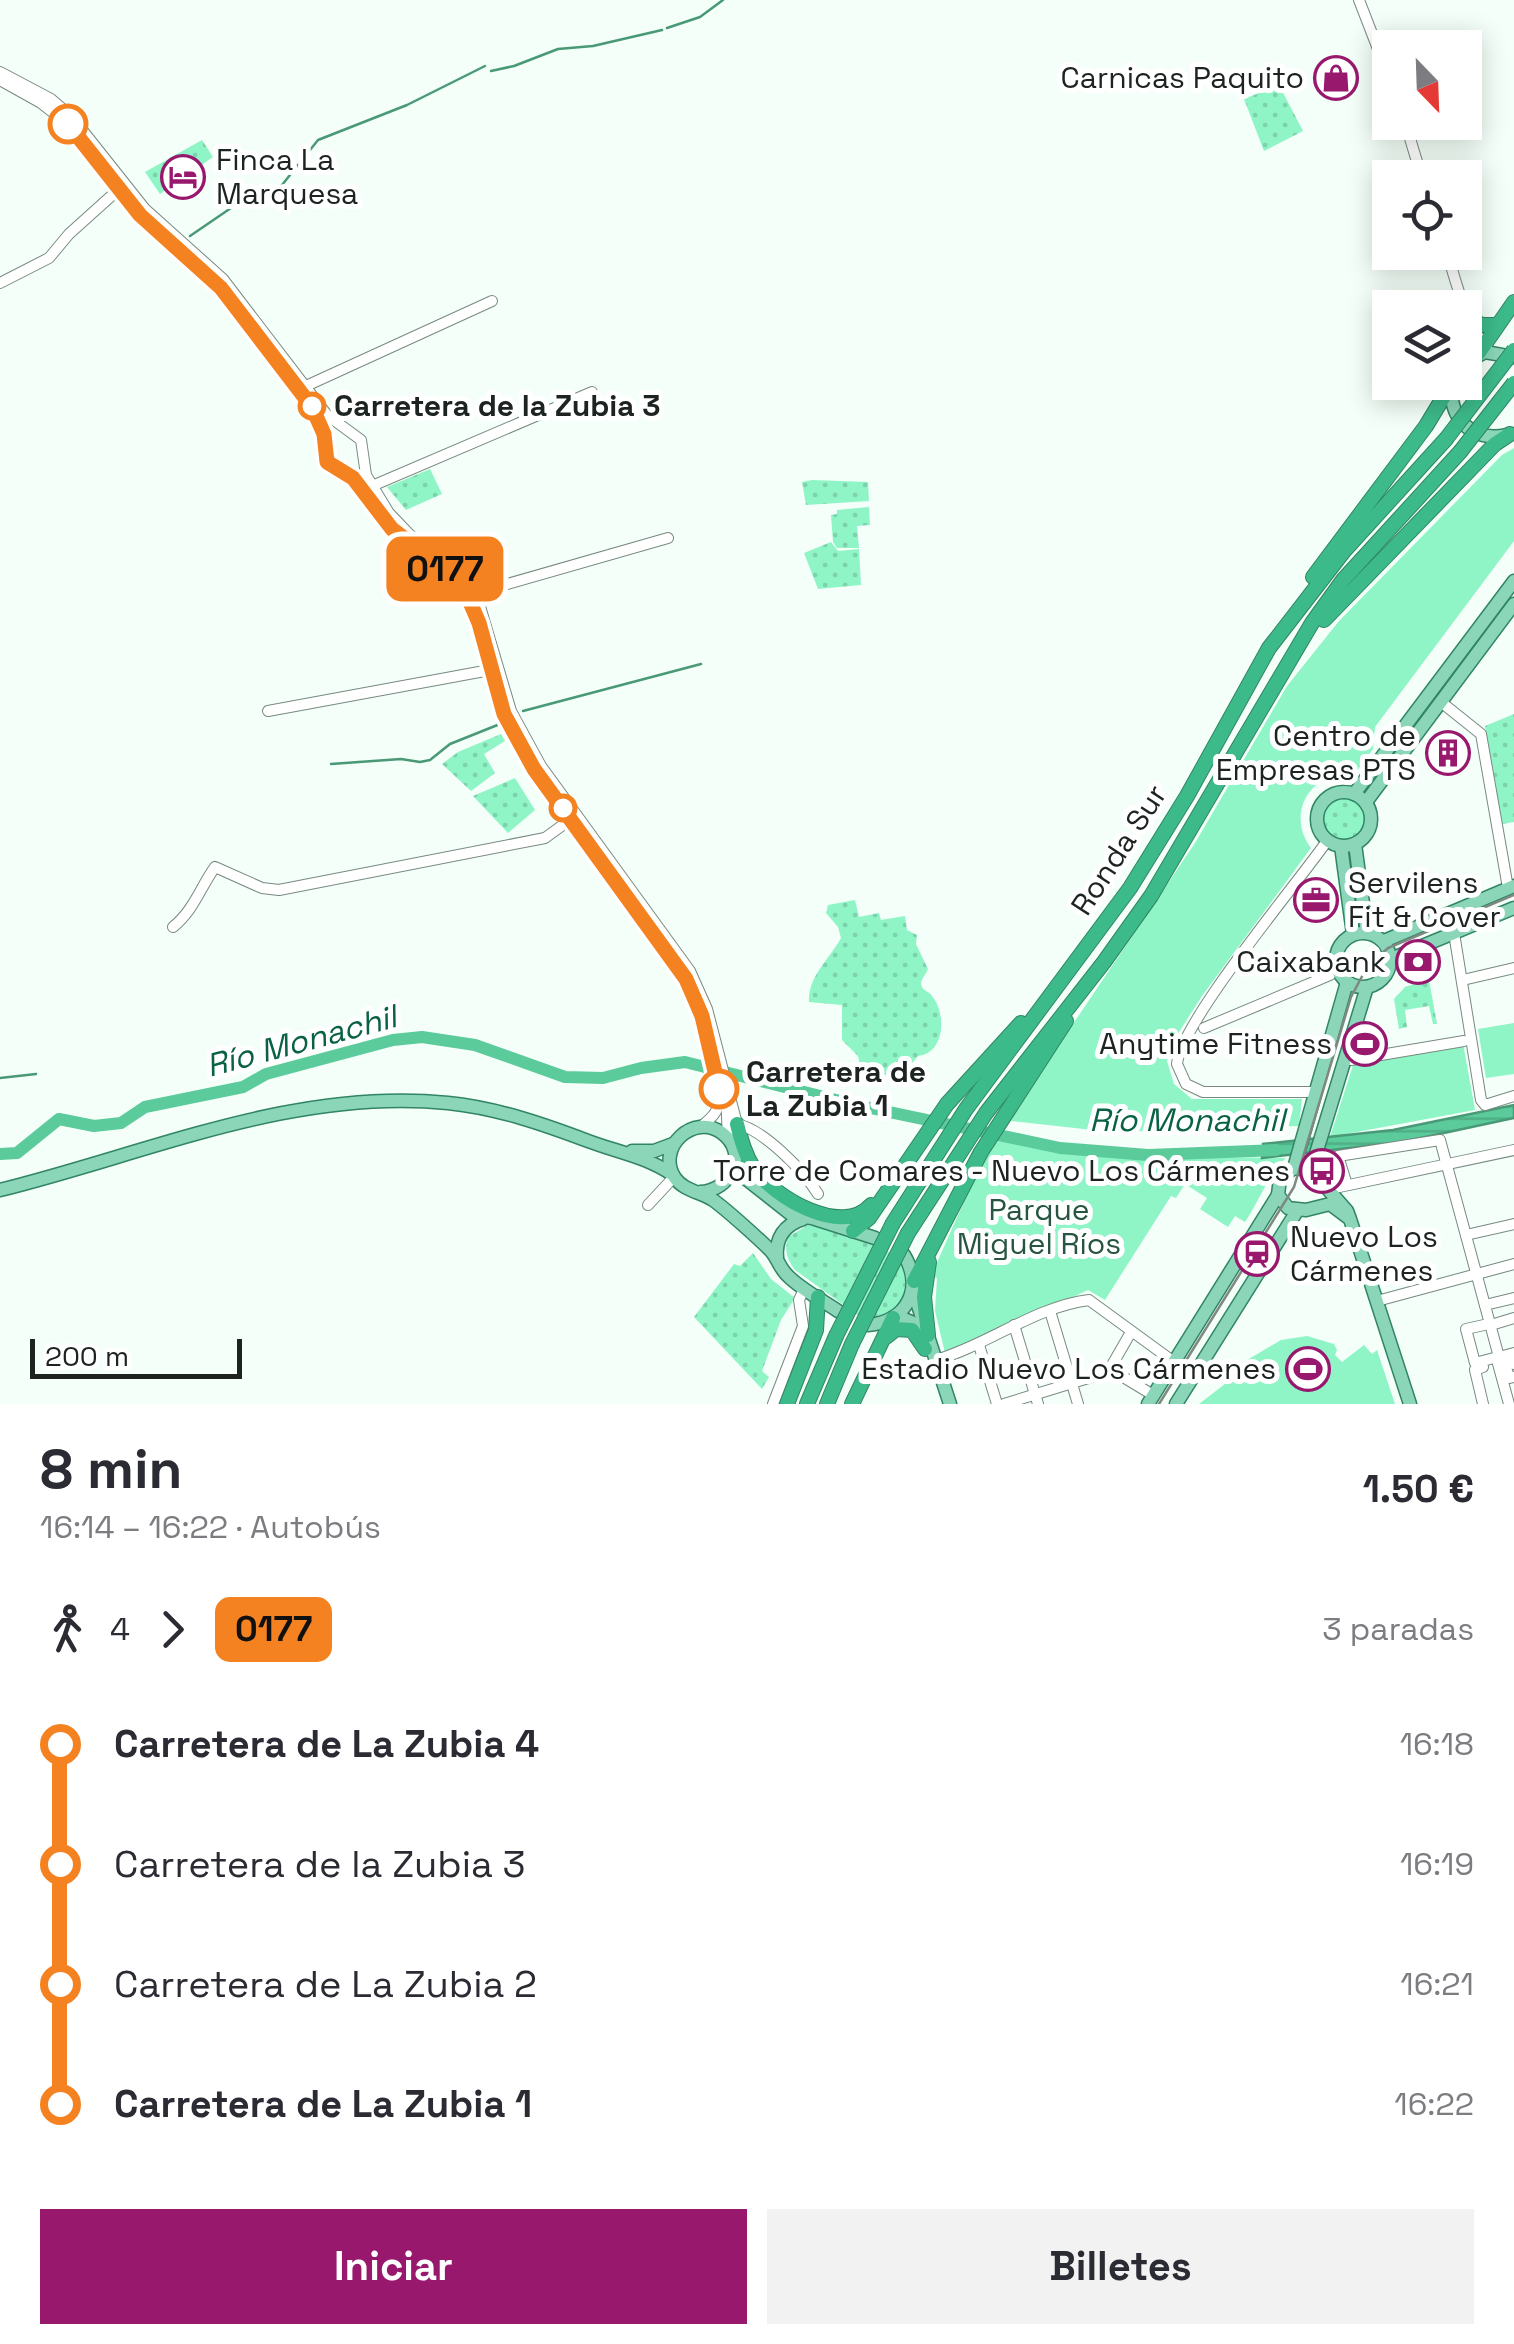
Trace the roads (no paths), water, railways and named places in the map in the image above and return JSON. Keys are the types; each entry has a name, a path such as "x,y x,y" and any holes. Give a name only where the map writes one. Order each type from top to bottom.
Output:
{"highway":[{"path":"1482,341 1514,302"},
{"path":"1482,326 1496,325"},
{"name":"Ronda Sur","path":"807,1404 893,1223 966,1108 1099,933 1160,842 1269,648 1344,552 1446,439 1514,354"},
{"name":"Ronda Sur","path":"828,1404 852,1344 908,1233 960,1149 1104,962 1182,847 1292,652 1343,580 1460,452 1514,383"},
{"path":"1269,648 1340,536 1442,400"},
{"path":"1292,652 1307,642 1348,592 1469,472 1513,436"},
{"path":"914,1285 939,1228 1002,1116 1104,962"},
{"path":"853,1230 869,1218 947,1104 1057,987"},
{"path":"737,1124 742,1146 756,1172 792,1202 846,1219 859,1216 882,1195"},
{"path":"930,1348 925,1274 939,1228"},
{"path":"787,1404 816,1330 811,1293"},
{"path":"852,1404 895,1317"},
{"path":"882,1341 896,1329 907,1328 930,1348"}],"main road":[{"path":"1482,353 1514,354"},
{"path":"1452,400 1465,426 1482,436 1513,436"},
{"path":"1360,798 1514,581"},
{"path":"1360,798 1441,702 1514,604"},
{"path":"1360,798 1333,794 1320,806 1317,825 1341,844 1360,934"},
{"path":"1341,844 1365,836 1370,824 1360,798"},
{"path":"1384,941 1391,960 1384,978 1367,987 1347,982 1336,959 1341,944 1360,934 1384,941 1511,887"},
{"path":"1391,960 1514,908"},
{"path":"1151,1399 1278,1196 1280,1178 1295,1164 1347,982"},
{"path":"1313,1167 1367,987"},
{"path":"0,1190 305,1109 378,1101 447,1103 486,1109 544,1124 659,1165 721,1206 777,1259 783,1272 853,1319 895,1317 916,1324 930,1348 950,1404"},
{"path":"676,1179 669,1156 673,1144 684,1132 701,1127 716,1130 728,1139 735,1164 745,1178 782,1209 803,1219"},
{"path":"620,1151 654,1152 673,1144"},
{"path":"700,1192 724,1184 735,1164"},
{"path":"1295,1164 1313,1167 1350,1218 1410,1404"},
{"path":"1314,1206 1326,1186"},
{"path":"1278,1196 1285,1206 1297,1211 1336,1205 1350,1218"},
{"path":"1176,1404 1297,1211"},
{"path":"777,1259 780,1234 786,1226 803,1219 853,1230 890,1246 914,1285 942,1404"},
{"path":"895,1317 914,1285"},
{"path":"1151,1399 1164,1389 1172,1392 1176,1404"}],"street":[{"path":"1359,0 1372,34"},
{"path":"0,72 72,116 145,209 222,279 327,415 361,440 372,486 395,521 452,566 476,593 501,682 523,735 541,766 690,971 707,1009 716,1060"},
{"path":"0,80 56,112 152,227 221,288 312,407 327,462 361,486 392,529 464,588 479,623 490,670 514,736 686,979 737,1124 784,1154 818,1194"},
{"path":"0,283 49,258 69,234 119,189"},
{"path":"306,386 492,301"},
{"path":"372,486 592,392"},
{"path":"325,444 333,434 344,430"},
{"path":"344,471 355,468 363,459"},
{"path":"476,593 668,538"},
{"path":"268,711 490,670"},
{"path":"1441,702 1480,731 1511,887"},
{"path":"172,927 195,905 198,891 216,866 262,888 280,890 545,838 571,819"},
{"path":"1316,1092 1203,1092 1186,1084 1176,1064 1182,1045 1222,984 1341,844"},
{"path":"1454,933 1467,1040 1482,1102 1485,1105 1514,1096"},
{"path":"1467,979 1514,968"},
{"path":"1204,1028 1330,974"},
{"path":"1350,1060 1467,1040"},
{"path":"701,1127 716,1110 722,1080"},
{"path":"722,1080 728,1139"},
{"path":"1347,1186 1338,1156 1440,1140 1509,1404"},
{"path":"1326,1186 1514,1150"},
{"path":"648,1205 676,1179"},
{"path":"1466,1235 1514,1224"},
{"path":"1377,1301 1514,1264"},
{"path":"773,1404 803,1326 799,1300 811,1293"},
{"path":"1486,1305 1514,1298"},
{"path":"930,1348 979,1346 1014,1325 1089,1300 1174,1362"},
{"path":"1050,1311 1078,1404"},
{"path":"1496,1360 1475,1364 1466,1330 1514,1318"},
{"path":"1014,1325 1036,1399"},
{"path":"1108,1372 1132,1332"},
{"path":"979,1346 1000,1404 1036,1399 1108,1372 1115,1372 1151,1399"},
{"path":"1483,1404 1474,1370 1514,1353"},
{"path":"1514,1364 1505,1363 1509,1378 1514,1377"}],"waterway":[{"path":"667,28 700,17 723,0"},
{"path":"491,71 558,49 593,46 662,30"},
{"path":"190,236 250,195 282,185 318,140 407,105 485,66"},
{"path":"523,711 701,664"},
{"path":"331,764 430,760 450,744 500,724"},
{"name":"Río Monachil","path":"0,1154 17,1153 59,1119 94,1126 121,1123 145,1107 243,1087 266,1074 393,1040 422,1037 475,1045 565,1077 603,1078 685,1062 856,1105 1060,1148 1148,1155 1276,1150"},
{"path":"0,1078 36,1074"}],"tram line":[{"path":"1159,1404 1294,1187 1351,997 1367,967 1388,948 1514,895"}],"place":[{"name":"Carnicas Paquito","path":"1336,78"},
{"name":"Finca La Marquesa","path":"183,177"},
{"name":"Carretera de la Zubia 3","path":"312,406"},
{"name":"Centro de Empresas PTS","path":"1448,753"},
{"name":"Servilens Fit & Cover","path":"1316,900"},
{"name":"Caixabank","path":"1418,962"},
{"name":"Anytime Fitness","path":"1365,1044"},
{"name":"Carretera de La Zubia 1","path":"719,1089"},
{"name":"Torre de Comares - Nuevo Los Cármenes","path":"1322,1171"},
{"name":"Nuevo Los Cármenes","path":"1257,1254"},
{"name":"Estadio Nuevo Los Cármenes","path":"1308,1369"}],"park label":[{"name":"Parque Miguel Ríos","path":"1039,1227"}]}
